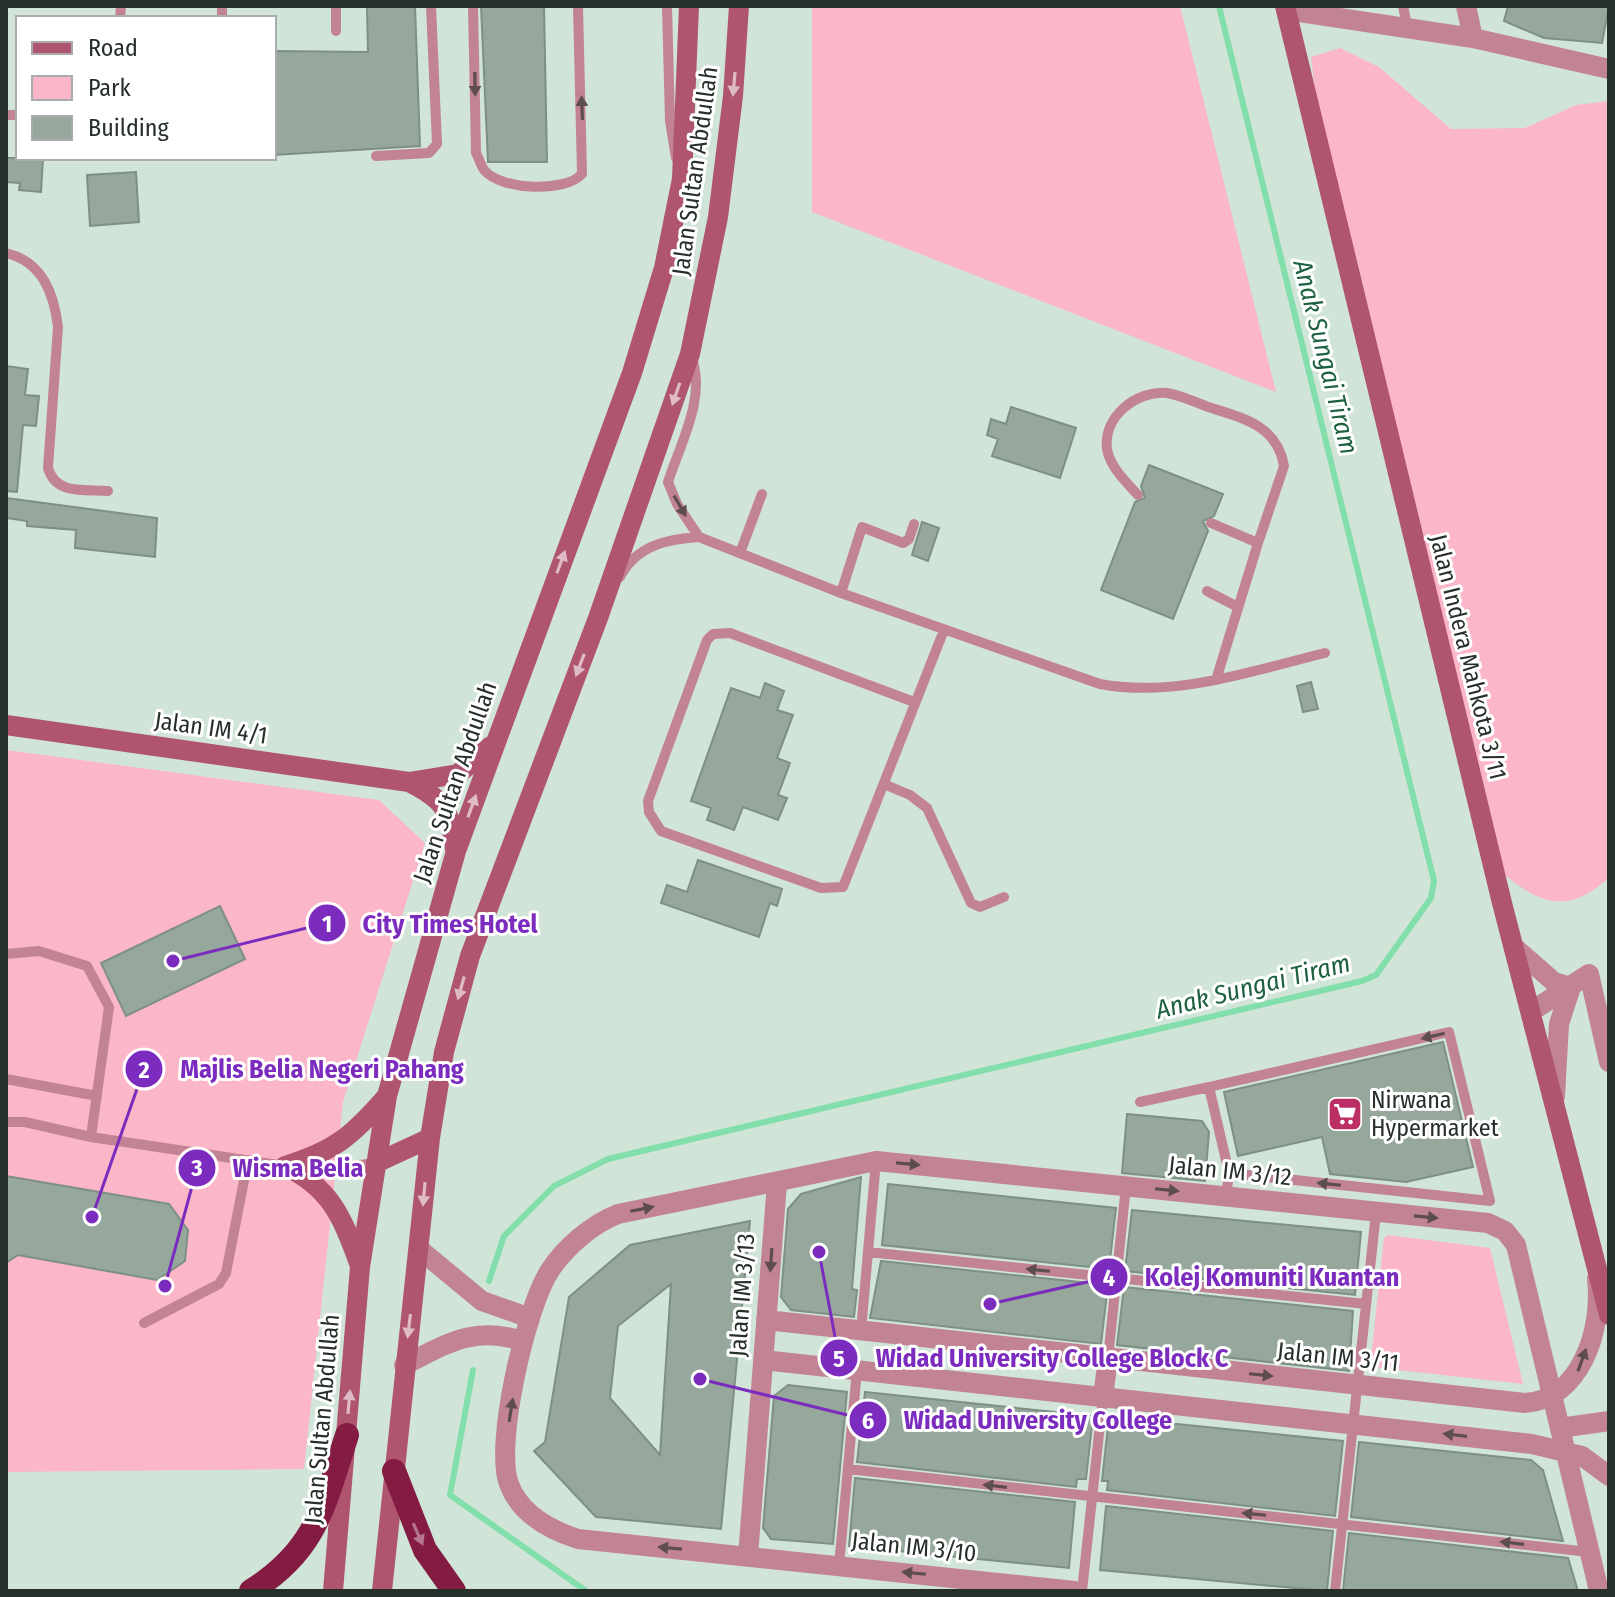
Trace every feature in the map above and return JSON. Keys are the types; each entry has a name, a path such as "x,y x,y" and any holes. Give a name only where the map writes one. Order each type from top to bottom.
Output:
{"highway":[{"path":"251,1591 296,1557 313,1531 347,1435"},
{"path":"394,1471 425,1550 454,1591"}],"main road":[{"name":"Jalan Sultan Abdullah","path":"333,1591 360,1267 387,1096 456,851 647,329 664,268 682,179 689,6"},
{"name":"Jalan Sultan Abdullah","path":"382,1591 430,1138 444,1052 470,956 598,618 690,354 718,217 733,96 739,6"},
{"name":"Jalan Indera Mahkota 3/11","path":"1285,8 1514,947 1609,1315"},
{"name":"Jalan IM 4/1","path":"6,725 409,782 458,774 495,741"},
{"name":"Jalan IM 4/1","path":"409,782 441,801 452,826 456,851"},
{"path":"285,1166 323,1155 356,1133 387,1096"},
{"path":"376,1163 430,1138"},
{"path":"285,1166 320,1187 345,1226 360,1267"}],"street":[{"path":"1466,6 1473,38"},
{"path":"1285,8 1405,16 1473,38 1609,69"},
{"path":"1514,947 1554,982 1571,987"},
{"path":"1532,1011 1589,974 1609,1062"},
{"path":"1555,1097 1559,1024 1571,987"},
{"name":"Jalan IM 3/12","path":"522,1341 548,1273 601,1221 618,1214 876,1161 1488,1223 1505,1231 1516,1245 1553,1397"},
{"name":"Jalan IM 3/13","path":"748,1556 777,1183"},
{"path":"419,1249 460,1287 482,1301 530,1318"},
{"path":"1594,1251 1598,1286 1588,1345 1574,1380 1553,1397 1599,1591"},
{"name":"Jalan IM 3/11","path":"766,1320 1525,1403 1553,1397"},
{"path":"404,1365 453,1341 478,1334 504,1335 522,1341"},
{"name":"Jalan IM 3/10","path":"522,1341 503,1460 509,1487 526,1510 551,1530 578,1539 1075,1591"},
{"path":"1103,1397 1108,1358"},
{"path":"763,1360 1353,1423 1565,1450 1597,1464 1609,1476"},
{"path":"1560,1428 1609,1421"}],"lane":[{"path":"336,6 336,31"},
{"path":"376,156 429,153 437,144 431,6"},
{"path":"473,6 476,153 485,171 513,186 568,184 582,174 578,6"},
{"path":"667,6 670,121 682,179"},
{"path":"6,253 40,273 50,287 55,305 58,327 48,468 52,481 59,488 108,491"},
{"path":"690,354 698,374 697,391 668,482 677,504 699,537"},
{"path":"1138,495 1117,472 1107,450 1110,430 1119,411 1133,400 1166,393 1255,422 1272,435 1284,466 1236,606 1216,680"},
{"path":"740,553 762,494"},
{"path":"1211,523 1258,543"},
{"path":"841,593 862,527 903,543 909,539 914,524"},
{"path":"598,618 625,568 644,549 671,538 699,537 944,630 1100,684 1126,689 1153,690 1216,680 1325,653"},
{"path":"1207,591 1236,606"},
{"path":"914,702 730,633 713,634 701,655 648,801 649,812 661,831 821,888 843,887 886,785 914,702 944,630"},
{"path":"886,785 919,800 927,808 971,903 980,907 1004,897"},
{"path":"6,954 39,951 87,966 109,1007 91,1137"},
{"path":"1140,1102 1449,1032 1490,1201 1229,1173"},
{"path":"6,1079 97,1096"},
{"path":"1209,1087 1229,1173 1226,1197"},
{"path":"6,1122 25,1122 91,1137 319,1170 376,1163"},
{"path":"144,1323 219,1284 226,1273 248,1160"},
{"path":"861,1331 876,1161"},
{"path":"1108,1358 1126,1186"},
{"path":"1335,1591 1376,1213"},
{"path":"868,1252 1366,1304"},
{"path":"839,1565 857,1370"},
{"path":"1082,1591 1103,1397"},
{"path":"848,1469 1589,1552"}],"green space":[{"path":"812,6 1180,6 1276,392 812,212"},
{"path":"1340,48 1379,67 1451,129 1525,128 1576,105 1609,101 1609,878 1576,899 1562,902 1535,895 1492,864 1324,170 1311,57"},
{"path":"6,750 379,800 425,843 343,1102 304,1469 6,1472"},
{"path":"1388,1235 1490,1248 1523,1384 1370,1367 1384,1238"}],"building":[{"path":"367,6 415,6 420,146 276,155 276,51 368,52"},
{"path":"481,6 544,6 547,162 488,162"},
{"path":"1508,6 1609,6 1602,43 1544,38 1504,21"},
{"path":"6,158 43,160 41,192 19,190 20,183 6,182"},
{"path":"136,172 139,222 90,226 87,175"},
{"path":"6,366 28,369 25,395 39,396 36,426 23,425 17,492 6,491"},
{"path":"1011,407 1076,428 1060,478 992,456 998,439 987,435 991,419 1006,424"},
{"path":"1149,465 1223,494 1214,516 1203,521 1208,531 1173,619 1101,590 1135,502 1145,498 1141,486"},
{"path":"6,498 157,518 155,557 75,548 76,530 27,526 27,521 6,518"},
{"path":"922,522 939,528 928,561 912,555"},
{"path":"1311,682 1318,709 1303,712 1297,686"},
{"path":"765,683 784,691 777,710 793,715 777,758 790,763 778,795 787,798 778,820 743,807 734,830 707,820 711,808 691,801 731,688 760,698"},
{"path":"698,860 782,889 777,906 770,903 759,937 661,903 667,885 687,892"},
{"path":"220,906 245,959 126,1016 101,963"},
{"name":"Nirwana Hypermarket","path":"1443,1042 1473,1167 1406,1182 1330,1174 1322,1137 1238,1156 1224,1092"},
{"path":"1127,1114 1202,1121 1209,1132 1205,1181 1122,1173"},
{"path":"6,1176 169,1204 188,1230 185,1261 157,1280 18,1255 6,1263"},
{"path":"861,1177 852,1289 857,1290 854,1317 791,1310 781,1297 788,1209 801,1194"},
{"path":"888,1184 1116,1208 1109,1269 882,1245"},
{"path":"1132,1210 1361,1232 1355,1295 1125,1271"},
{"path":"750,1221 721,1529 596,1517 534,1451 545,1442 569,1297 630,1245","holes":["671,1284 660,1455 610,1398 618,1326"]},
{"path":"881,1261 1108,1285 1101,1344 870,1318"},
{"path":"1124,1287 1353,1311 1349,1371 1117,1345"},
{"path":"788,1385 847,1392 833,1544 771,1539 763,1528 774,1396"},
{"path":"865,1392 1093,1416 1086,1479 1077,1479 1076,1487 857,1462"},
{"path":"1109,1417 1343,1441 1335,1516 1107,1490 1108,1481 1102,1481"},
{"path":"1359,1442 1531,1460 1543,1470 1563,1541 1351,1517"},
{"path":"855,1478 1075,1502 1069,1568 849,1546"},
{"path":"1106,1506 1333,1531 1327,1591 1100,1570"},
{"path":"1349,1533 1568,1558 1578,1591 1343,1591"}],"waterway":[{"name":"Anak Sungai Tiram","path":"489,1281 504,1236 554,1186 608,1159 1362,981 1376,975 1431,898 1434,881 1219,6"},
{"path":"473,1370 450,1495 586,1591"}],"place":[{"name":"City Times Hotel","path":"173,961"},
{"name":"Nirwana Hypermarket","path":"1345,1114"},
{"name":"Majlis Belia Negeri Pahang","path":"92,1217"},
{"name":"Widad University College Block C","path":"819,1252"},
{"name":"Wisma Belia","path":"165,1286"},
{"name":"Kolej Komuniti Kuantan","path":"990,1304"},
{"name":"Widad University College","path":"700,1379"}]}
